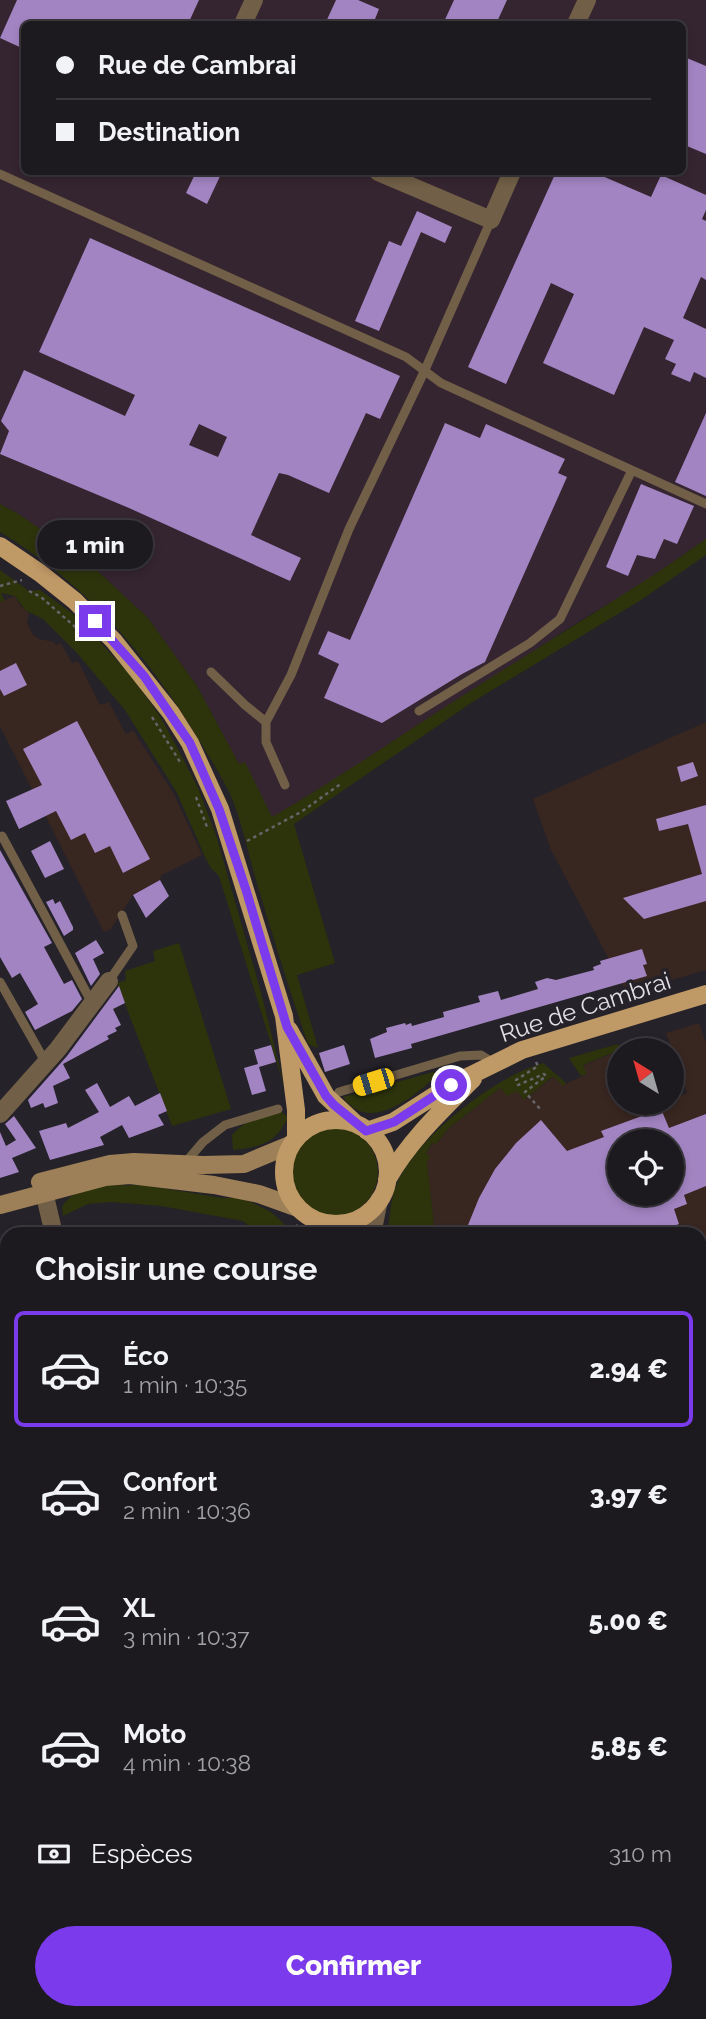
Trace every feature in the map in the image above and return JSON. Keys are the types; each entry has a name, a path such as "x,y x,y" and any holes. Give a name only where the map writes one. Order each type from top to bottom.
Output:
{"main road":[{"path":"0,547 40,573 75,601 114,641 144,676 190,743 232,846 287,1027 296,1110 294,1142 285,1162 287,1191 298,1208 323,1223 355,1220 364,1216 379,1200 387,1180 384,1153 374,1137 326,1096 287,1027"},
{"name":"Rue de Cambrai","path":"362,1128 394,1122 451,1085 523,1050 555,1038 706,994"},
{"name":"Rue de Cambrai","path":"387,1180 408,1147 437,1114 488,1067"},
{"path":"0,1193 110,1164 244,1164 294,1142 318,1124 345,1121 362,1128"},
{"path":"0,1205 105,1177 130,1175 214,1185 259,1194 298,1208"}],"street":[{"path":"244,21 254,0"},
{"path":"577,21 587,0"},
{"path":"385,175 491,220 511,175"},
{"path":"0,1114 46,1063 109,981"},
{"path":"44,1192 52,1227"},
{"path":"373,1227 379,1200"},
{"path":"323,1223 328,1227"}],"lane":[{"path":"0,174 343,328 406,358 441,383 706,504"},
{"path":"285,785 266,742 266,722 291,676 349,529 424,372 491,220"},
{"path":"419,711 530,643 560,619 632,470"},
{"path":"211,672 266,722"},
{"path":"2,836 92,1003"},
{"path":"109,981 133,946 122,915"},
{"path":"0,982 46,1063"},
{"path":"339,1092 460,1056 481,1055 488,1067"},
{"path":"184,1164 203,1142 225,1125 278,1109"}],"path":[{"path":"0,586 25,579"},
{"path":"29,591 41,597 81,632"},
{"path":"147,710 180,763"},
{"path":"232,846 256,837 301,812 342,783"},
{"path":"195,796 210,834"},
{"path":"537,1062 538,1066 516,1080 518,1085 544,1074 546,1076 525,1092 541,1110"}],"shaded area":[{"path":"0,0 706,0 706,539 642,584 272,818 245,763 239,765 197,686 148,618 88,562 0,504"},
{"path":"15,596 29,613 27,623 33,635 56,645 61,643 72,663 78,661 100,705 109,702 126,734 133,730 174,794 202,855 162,875 160,880 133,895 111,929 104,932 0,726 0,602"},
{"path":"706,722 706,970 627,993 551,850 533,799"},
{"path":"699,1023 706,1042 706,1227 434,1227 426,1154 449,1128 500,1088 517,1091 524,1100 554,1076 563,1085 587,1074 582,1066 607,1055 607,1115 684,1115 684,1094 687,1093 684,1084 684,1038 668,1038 666,1033"}],"green space":[{"path":"0,504 88,562 148,618 197,686 239,764 245,762 272,817 706,539 706,555 641,600 474,701 294,824 335,963 297,975 318,1048 308,1044 270,927 239,818 216,768 159,679 113,624 60,574 0,532"},
{"path":"0,570 29,591 40,590 76,616 133,678 161,718 198,788 216,835 262,996 285,1089 219,876 205,857 177,793 125,710 77,653 43,619 25,610 15,596 1,593 5,601 0,602"},
{"path":"179,943 231,1109 172,1126 117,983 126,980 125,971 155,961 153,951"},
{"path":"607,1047 607,1055 583,1065 587,1074 581,1076 569,1058"},
{"path":"543,1063 566,1083 563,1086 553,1076 524,1100 517,1091 507,1096 500,1088 449,1128 436,1144 432,1143 426,1154 430,1156 427,1162 434,1227 388,1227 396,1186 420,1148 480,1095 523,1070"},
{"path":"433,1072 438,1074 405,1101 378,1112 365,1113 353,1108 343,1097"},
{"path":"278,1109 288,1117 272,1139 259,1145 233,1150 232,1135 242,1125"},
{"path":"334,1128 351,1132 365,1141 374,1155 378,1172 374,1189 365,1203 351,1212 334,1216 317,1212 303,1203 294,1189 290,1172 294,1155 303,1141 317,1132"},
{"path":"144,1185 222,1198 242,1198 271,1212 287,1227 249,1227 243,1221 161,1206 111,1202 88,1204 63,1216 62,1207 77,1193 110,1186"}],"building":[{"path":"17,0 199,0 189,21 21,21 21,48 0,38"},
{"path":"336,0 358,0 379,9 374,21 326,21"},
{"path":"454,0 507,0 497,21 444,21"},
{"path":"686,58 706,66 706,154 686,146"},
{"path":"195,175 221,175 207,204 186,193"},
{"path":"555,175 600,175 651,197 661,175 706,195 706,210 702,219 706,221 706,280 701,277 683,318 706,329 706,378 694,372 690,382 671,374 676,364 665,359 674,340 644,327 614,395 543,363 574,294 551,283 506,384 468,367"},
{"path":"417,211 452,227 445,243 421,232 379,331 355,321 389,241 401,246"},
{"path":"90,238 400,376 380,419 366,413 329,493 279,473 251,535 301,558 290,581 129,508 0,454 9,431 1,421 24,370 125,416 135,395 39,352","holes":["199,424 227,437 218,457 189,445"]},
{"path":"706,413 706,496 675,482"},
{"path":"445,423 480,438 486,424 565,459 558,473 567,477 485,662 382,723 324,698 339,664 318,654 328,631 350,640"},
{"path":"641,484 694,506 677,544 664,539 655,559 637,555 628,576 606,567"},
{"path":"16,663 27,685 4,696 0,689 0,671"},
{"path":"77,721 150,859 123,873 110,846 95,853 85,833 71,840 56,811 19,829 6,801 42,785 23,749"},
{"path":"693,762 698,776 681,782 677,767"},
{"path":"706,805 706,901 644,919 623,898 702,874 688,824 659,831 656,819"},
{"path":"50,841 64,869 45,878 31,851"},
{"path":"0,850 52,943 44,947 64,984 72,980 82,999 72,1011 35,1030 25,1012 38,1004 20,973 12,978 0,957"},
{"path":"160,880 169,896 146,918 133,895"},
{"path":"53,899 55,904 60,901 73,927 73,930 64,936 46,902"},
{"path":"96,940 104,953 93,959 100,974 91,986 75,953"},
{"path":"642,949 647,964 643,965 647,976 411,1044 412,1048 375,1058 370,1039 387,1032 386,1028 405,1023 411,1023 412,1026 444,1017 443,1012 480,1002 478,996 498,991 501,1000 538,989 535,982 547,978 556,980 594,970 593,967 601,964 600,961"},
{"path":"119,986 125,1003 113,1009 121,1025 115,1028 117,1031 107,1036 109,1039 63,1064 70,1078 53,1086 58,1103 45,1108 43,1103 31,1108 28,1100 67,1056"},
{"path":"271,1045 276,1062 259,1067 266,1091 252,1095 244,1068 258,1064 254,1050"},
{"path":"344,1045 350,1064 325,1072 319,1053"},
{"path":"97,1083 110,1107 129,1096 135,1106 160,1093 167,1111 158,1115 164,1125 129,1138 122,1125 100,1137 104,1145 50,1160 39,1131 66,1123 68,1128 99,1112 85,1090"},
{"path":"706,1114 706,1186 684,1195 684,1129 607,1129 607,1206 682,1206 674,1209 679,1224 671,1227 468,1225 495,1169 516,1143 541,1120 567,1151 604,1137 601,1131 645,1115 664,1115 669,1128"},
{"path":"14,1116 36,1148 12,1158 19,1172 0,1178 0,1132 6,1146 16,1140 5,1124"}],"route":[{"path":"95,621 144,676 190,743 219,809 287,1027 326,1096 366,1131 394,1122 451,1085"}]}
